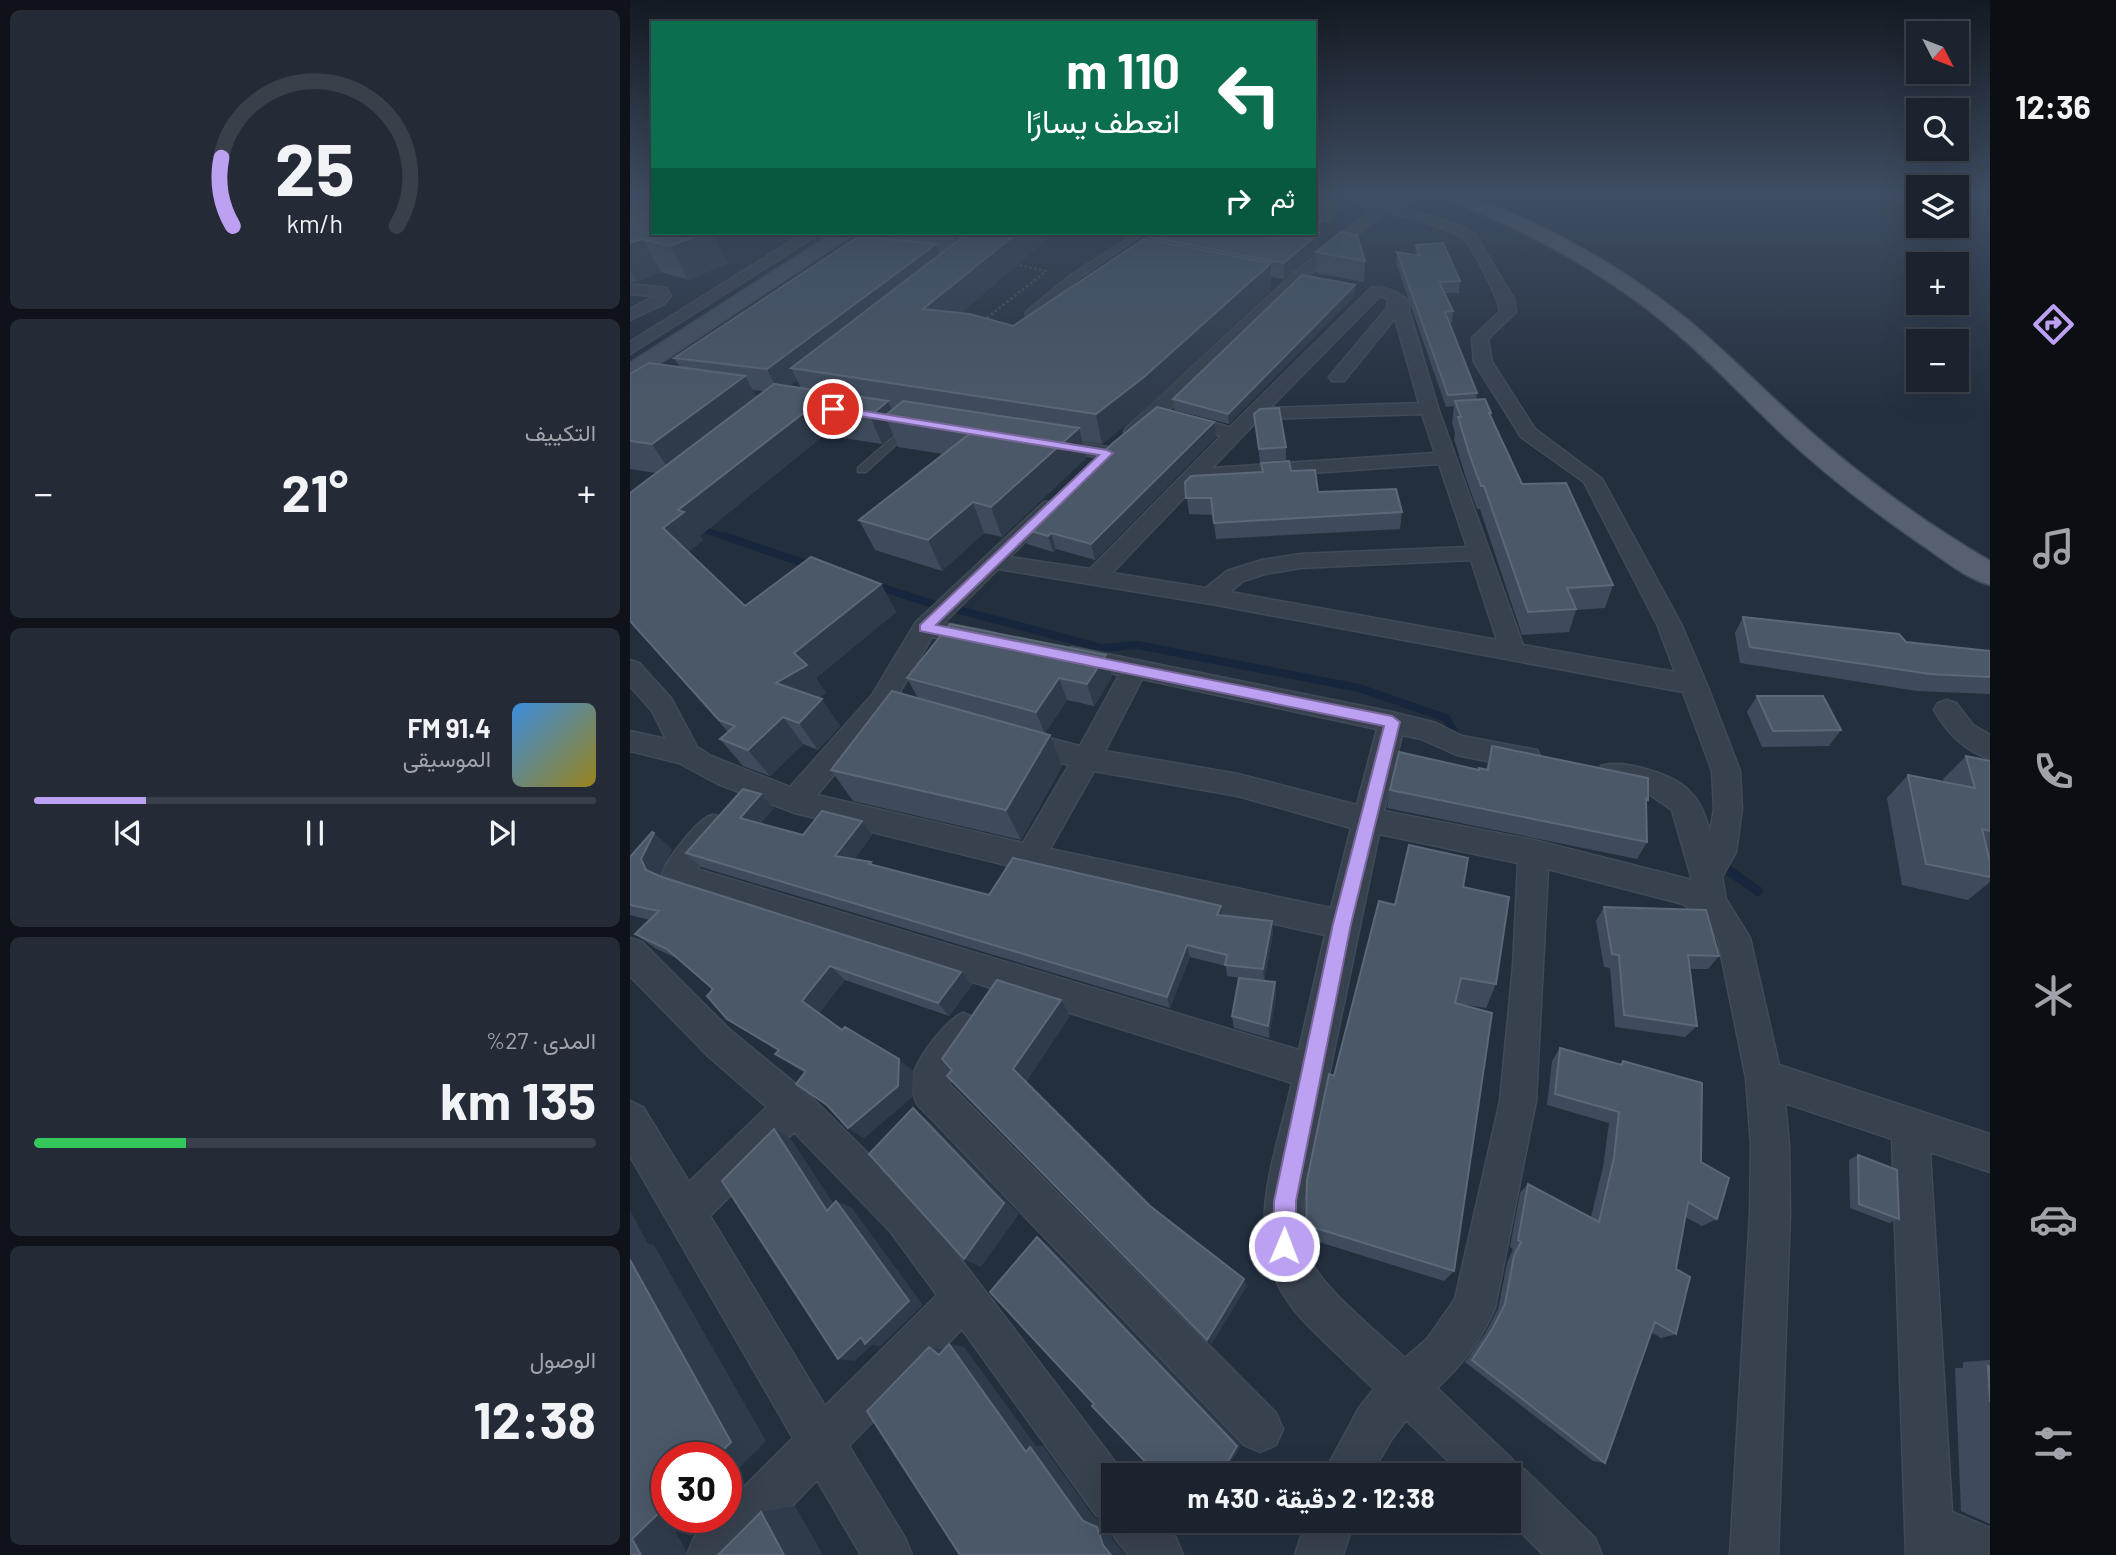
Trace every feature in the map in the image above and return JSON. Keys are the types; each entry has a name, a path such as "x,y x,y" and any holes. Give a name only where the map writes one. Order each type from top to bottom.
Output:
{"main road":[{"path":"634,379 780,269"},
{"path":"1604,269 1680,326 1832,464 1890,510 1990,575"}],"street":[{"path":"630,349 769,269"},
{"path":"1088,471 1156,414 1308,269"},
{"path":"1489,269 1506,299 1508,312 1480,338 1483,362 1528,433 1592,479 1669,624 1726,771 1728,809 1721,852 1709,889"},
{"path":"1263,282 1324,282"},
{"path":"1350,286 1396,298 1403,306 1401,310 1448,458 1513,651"},
{"path":"630,289 653,288 661,290 663,296 659,301 630,315"},
{"path":"1096,576 1376,291"},
{"path":"1338,377 1395,309 1396,298"},
{"path":"1487,412 1514,411"},
{"path":"1254,414 1435,413"},
{"path":"1156,414 1234,434"},
{"path":"891,417 924,423"},
{"path":"1026,439 1107,453"},
{"path":"1193,475 1448,458"},
{"path":"795,800 881,702 925,628 1069,489"},
{"path":"1211,596 1235,576 1300,561 1480,553"},
{"path":"993,561 1211,596 1694,685"},
{"path":"925,628 1001,642"},
{"path":"1054,652 1392,722 1427,730 1457,745 1553,763"},
{"path":"1030,858 1135,668"},
{"path":"630,669 662,705 687,754"},
{"path":"881,702 945,720"},
{"path":"1947,710 1964,732 1990,749"},
{"path":"1392,722 1342,924 1311,1072 1285,1201 1284,1246 1296,1278 1315,1302 1483,1463"},
{"path":"997,734 1087,759 1238,785 1367,820 1534,853 1695,893 1709,889"},
{"path":"630,741 687,754 701,764 795,800 1030,858 1342,924"},
{"path":"1590,770 1651,783 1666,789 1681,799 1688,810 1709,889 1734,938 1764,1078 1770,1145 1770,1214 1755,1555"},
{"path":"751,785 682,863 677,874 1311,1072"},
{"path":"1353,1463 1375,1424 1404,1387 1443,1354 1474,1308 1518,1101 1530,966 1534,853"},
{"path":"630,953 719,1043 794,1107 904,1217 962,1299 1101,1482"},
{"path":"1001,976 931,1076 930,1091 1260,1429"},
{"path":"1764,1078 1990,1153"},
{"path":"684,1213 737,1165 794,1107"},
{"path":"630,1119 888,1555"},
{"path":"1910,1125 1929,1541 1990,1553"},
{"path":"711,1555 962,1299"},
{"path":"1521,1500 1578,1555"},
{"path":"1142,1533 1159,1555"},
{"path":"1319,1555 1326,1533"}],"lane":[{"path":"1030,314 1074,277 1090,269"},
{"path":"862,470 924,423"}],"path":[{"path":"994,324 982,322 1046,271 1034,269"}],"building":[{"path":"810,269 903,269 767,369 674,358"},
{"path":"921,269 973,269 923,309 970,314 1013,326 1099,269 1265,269 1144,377 1096,414 791,368"},
{"path":"1403,269 1454,269 1460,281 1439,282 1453,311 1445,312 1477,393 1448,395"},
{"path":"1302,275 1355,285 1228,414 1173,399"},
{"path":"649,363 745,376 652,444 630,441 630,374"},
{"path":"774,384 888,401 870,416 810,408 678,510 684,512 663,528 745,606 811,557 881,584 794,653 807,665 776,683 822,699 799,723 783,717 748,750 720,739 735,726 719,720 630,621 630,493"},
{"path":"1485,399 1522,484 1566,483 1613,585 1567,588 1576,609 1528,612 1484,486 1481,486 1470,456 1455,401"},
{"path":"903,401 1079,428 991,507 973,502 928,540 859,520 973,431 885,416"},
{"path":"1157,407 1214,422 1091,544 1022,528 1113,443"},
{"path":"1279,408 1286,447 1259,449 1254,414 1260,409"},
{"path":"1289,461 1291,471 1315,470 1318,492 1396,489 1402,512 1214,523 1211,498 1186,498 1185,482 1191,476 1263,472 1261,463"},
{"path":"1743,617 1899,634 1906,642 1990,651 1990,677 1930,674 1750,647"},
{"path":"950,624 1106,655 1087,684 1059,678 1036,712 907,678"},
{"path":"892,691 1050,735 1006,810 831,770"},
{"path":"1757,696 1823,696 1841,730 1773,731"},
{"path":"1492,746 1648,778 1647,842 1390,790 1399,752 1488,770"},
{"path":"1966,756 1990,761 1990,831 1982,829 1990,862 1990,877 1926,864 1908,775 1975,788"},
{"path":"743,789 761,794 740,818 803,835 822,811 862,821 835,856 871,862 869,864 989,895 1013,858 1221,906 1217,915 1272,921 1263,969 1225,965 1227,955 1187,945 1167,997 686,853"},
{"path":"652,832 654,833 641,859 646,870 961,972 938,1003 830,966 802,1001 842,1030 845,1027 899,1059 898,1086 848,1128 827,1105 796,1084 806,1071 775,1054 779,1050 727,1019 707,996 713,989 667,949 635,934 659,911 630,905 630,857"},
{"path":"1409,845 1468,858 1463,887 1509,897 1496,984 1461,978 1455,1003 1492,1013 1454,1271 1306,1225 1307,1180 1329,1074 1334,1076 1379,901 1395,905"},
{"path":"1604,907 1706,910 1719,956 1688,955 1697,1026 1624,1015 1619,955 1612,954"},
{"path":"1239,978 1275,982 1268,1026 1232,1016"},
{"path":"997,980 1061,1000 1013,1069 1150,1206 1244,1279 1207,1340 947,1076 952,1070 942,1059"},
{"path":"1560,1048 1622,1065 1623,1061 1702,1083 1701,1162 1729,1178 1717,1219 1688,1202 1676,1269 1690,1277 1676,1334 1655,1322 1605,1463 1472,1360 1505,1304 1514,1256 1521,1242 1518,1240 1528,1184 1599,1222 1614,1158 1619,1112 1555,1094"},
{"path":"913,1108 1004,1203 964,1259 869,1154"},
{"path":"774,1129 827,1211 836,1201 909,1301 865,1344 861,1337 838,1359 722,1181"},
{"path":"1858,1155 1897,1170 1899,1219 1859,1204"},
{"path":"1037,1237 1237,1446 1227,1463 1147,1463 990,1292"},
{"path":"630,1260 731,1442 651,1442 651,1521 632,1539 641,1555 630,1555"},
{"path":"949,1344 1026,1452 1030,1447 1083,1521 1097,1527 1103,1545 1111,1555 960,1555 867,1411 929,1347 939,1355"},
{"path":"1988,1366 1990,1367 1990,1402"},
{"path":"761,1512 784,1555 718,1555"}],"waterway":[{"path":"696,527 729,538"},
{"path":"724,536 812,566"},
{"path":"873,585 933,604"},
{"path":"959,610 1102,648 1137,645 1359,688 1446,718 1459,740"},
{"path":"1718,863 1758,891"}],"route":[{"path":"833,409 1107,453 925,628 1026,646 1392,722 1342,924 1311,1072 1285,1201 1284,1246"}]}
